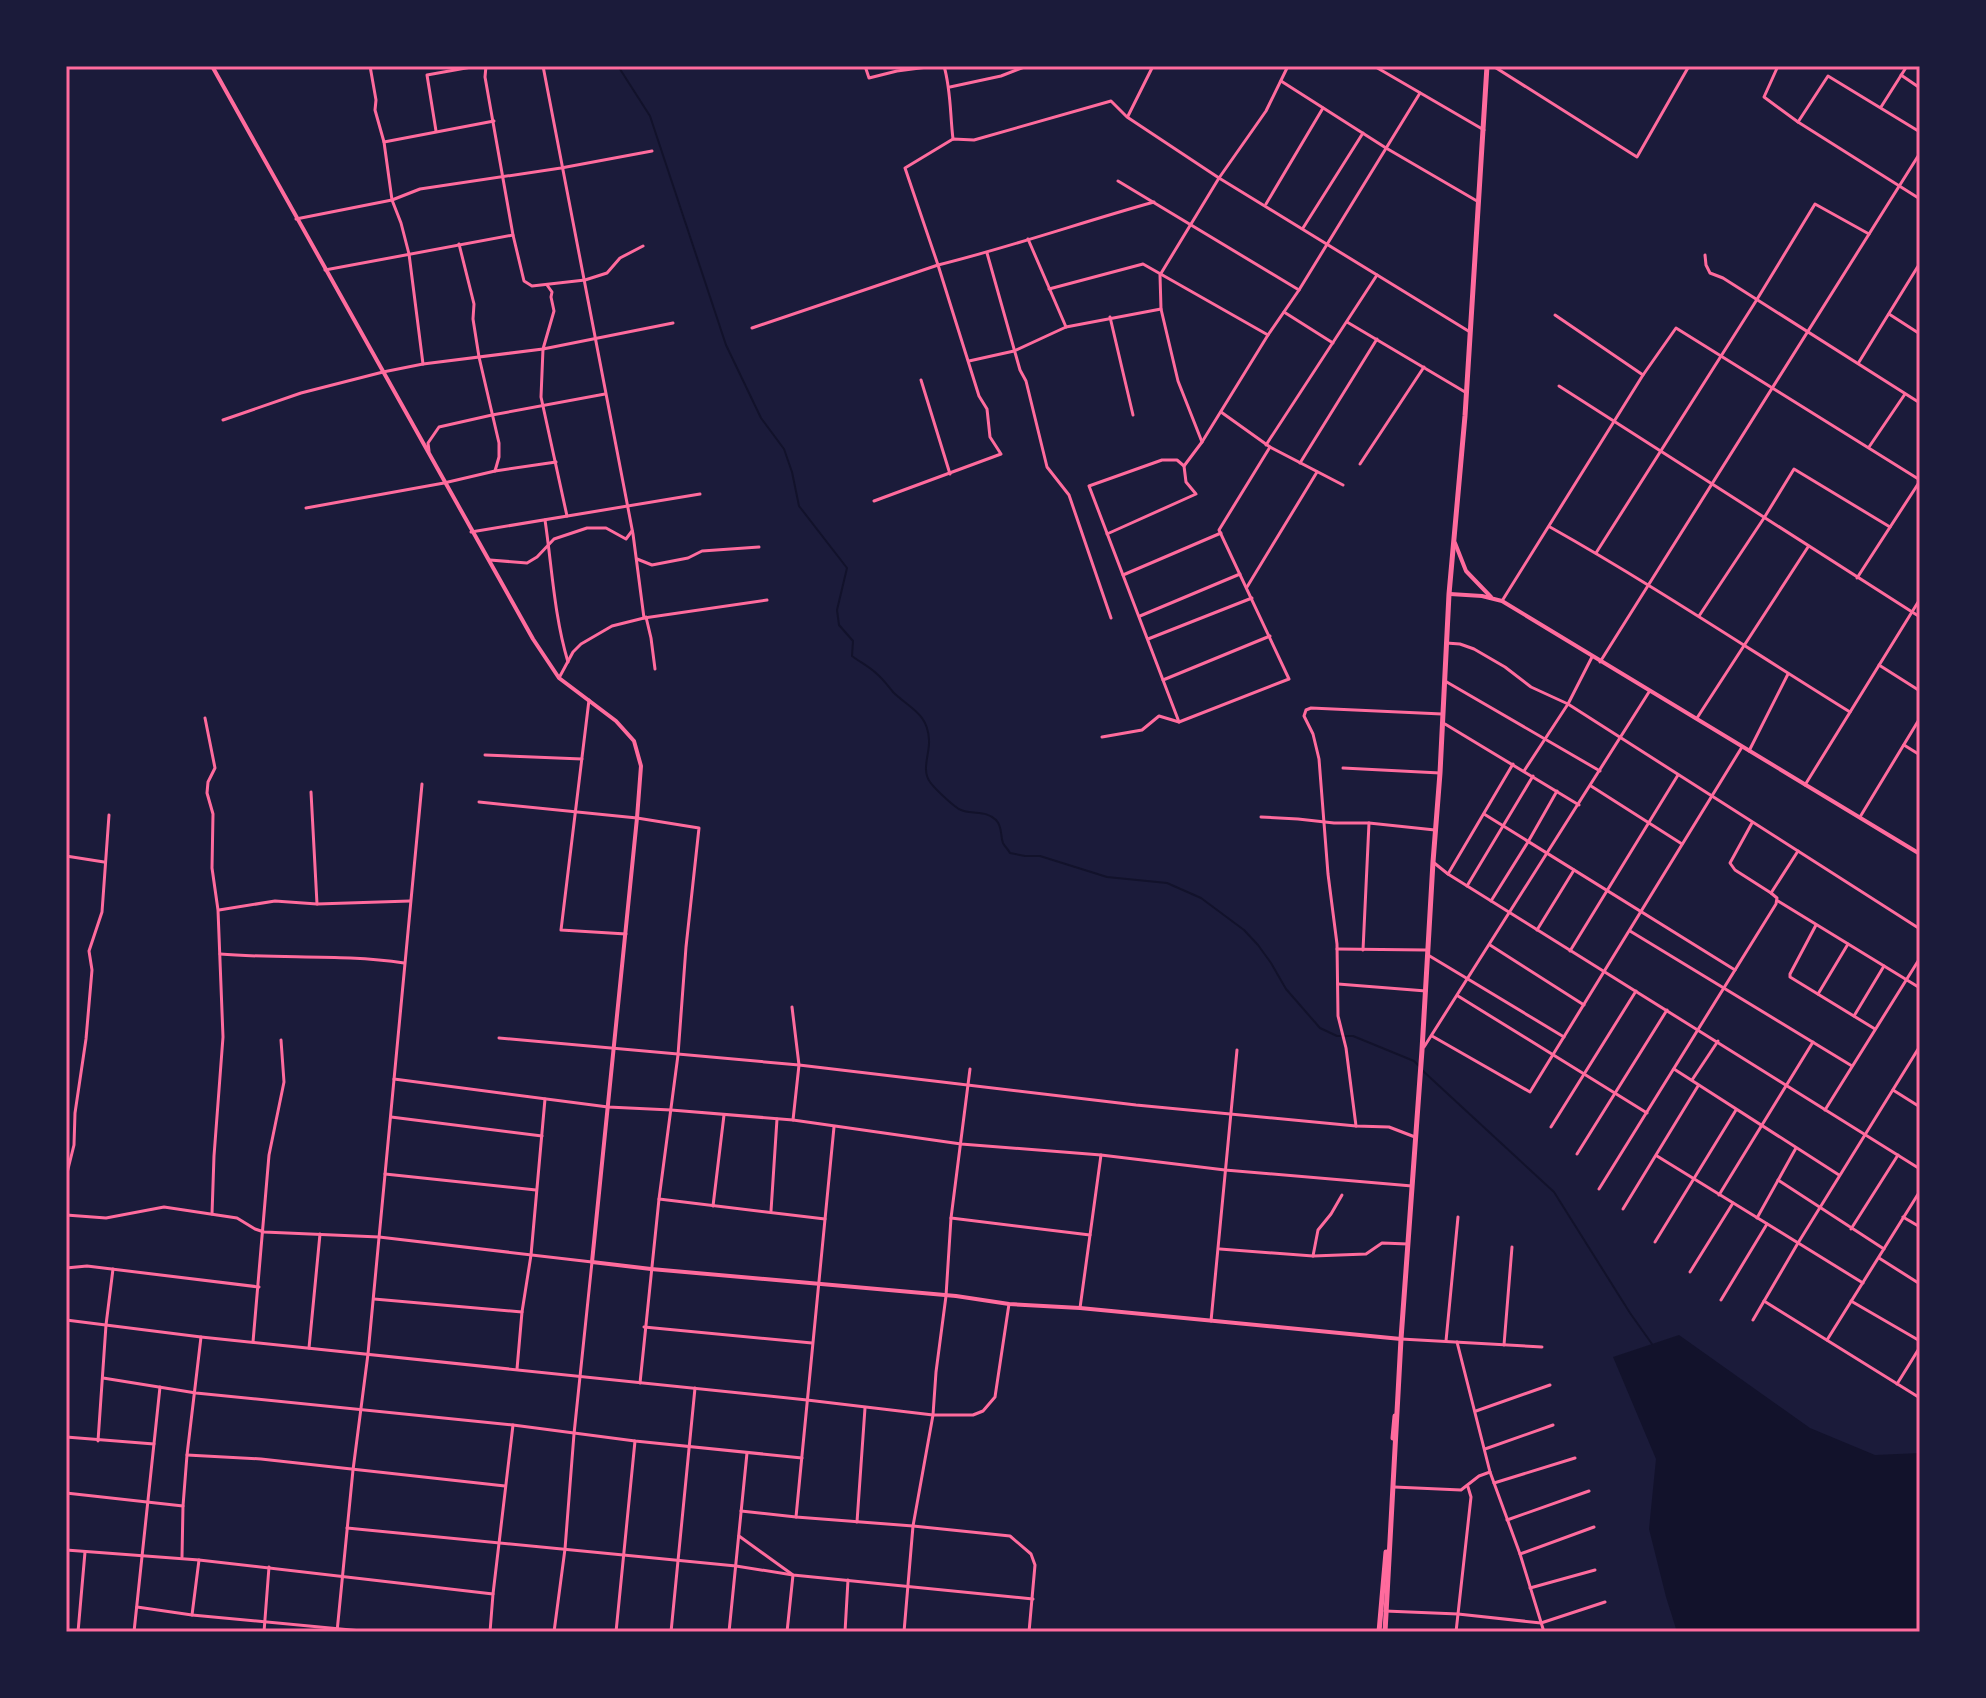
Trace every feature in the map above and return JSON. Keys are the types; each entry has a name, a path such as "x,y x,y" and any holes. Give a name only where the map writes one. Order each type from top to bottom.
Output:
{"main road":[{"path":"1382,1632 1394,1487 1449,594 1465,416 1487,66"},
{"path":"1384,1611 1398,1399"}],"street":[{"path":"212,66 533,639 559,678 616,721 634,741 641,766 565,1549 554,1632"},
{"path":"370,66 392,200 409,254 423,364"},
{"path":"425,66 436,131"},
{"path":"427,75 477,66"},
{"path":"486,66 485,77 502,176 524,281 532,286 585,280 607,273 620,258 643,246"},
{"path":"543,66 632,531 655,669"},
{"path":"865,66 869,78 935,66"},
{"path":"944,66 950,87 953,139"},
{"path":"950,87 1001,76 1027,66"},
{"path":"1127,117 1153,66"},
{"path":"1202,442 1178,381 1161,309 1160,275 1219,178 1266,111 1288,66"},
{"path":"1374,66 1484,130"},
{"path":"1493,66 1637,157 1689,66"},
{"path":"1778,66 1764,97 1920,199"},
{"path":"1881,107 1907,66"},
{"path":"1901,75 1920,88"},
{"path":"1798,122 1828,76 1920,132"},
{"path":"1281,81 1477,201"},
{"path":"1184,466 1299,290 1420,93"},
{"path":"874,501 1001,454 990,437 987,409 979,396 905,168 953,139 974,140 1111,101 1127,117 1219,178 1470,332"},
{"path":"1265,206 1323,108"},
{"path":"384,142 494,121"},
{"path":"1303,229 1363,133"},
{"path":"296,219 392,200 420,189 652,151"},
{"path":"1600,662 1920,153"},
{"path":"1118,181 1299,290"},
{"path":"752,328 938,265 1154,202"},
{"path":"1596,553 1815,204 1869,234"},
{"path":"325,270 513,235"},
{"path":"1028,239 1066,327"},
{"path":"459,244 474,304 473,319 479,357 499,443 495,471"},
{"path":"987,253 1014,351 1026,381 1047,467 1069,495 1111,618"},
{"path":"1705,255 1710,273 1723,278 1920,403"},
{"path":"1858,364 1920,263"},
{"path":"1049,289 1143,264 1268,335"},
{"path":"1102,737 1142,730 1159,716 1179,722 1289,679 1219,530 1268,446 1377,275"},
{"path":"547,285 552,292 554,311 543,349 541,397 567,516"},
{"path":"969,361 1014,351 1066,327 1161,309"},
{"path":"1284,312 1333,343"},
{"path":"1889,314 1920,334"},
{"path":"1555,315 1643,375"},
{"path":"1110,317 1133,415"},
{"path":"1347,322 1465,392"},
{"path":"223,420 301,393 383,372 543,349 673,323"},
{"path":"1502,601 1614,420 1676,328 1920,480 1857,578"},
{"path":"1300,463 1377,339"},
{"path":"1360,464 1424,367"},
{"path":"921,380 950,474"},
{"path":"1559,386 1920,617"},
{"path":"431,458 428,443 439,427 606,394"},
{"path":"1869,447 1905,394"},
{"path":"1221,412 1268,446 1343,485"},
{"path":"1107,534 1196,494 1186,482 1184,466 1177,460 1162,460 1089,486 1107,534 1148,639 1179,722"},
{"path":"306,508 556,462"},
{"path":"1699,616 1794,469 1890,527"},
{"path":"1247,587 1317,472"},
{"path":"471,532 700,494"},
{"path":"545,519 555,604 568,662"},
{"path":"1549,527 1699,616 1850,712"},
{"path":"487,560 527,563 554,539 587,528 606,528 626,539 632,531"},
{"path":"1123,575 1221,533"},
{"path":"1454,540 1470,578 1493,599"},
{"path":"637,559 652,565 688,558 702,551 759,547"},
{"path":"1696,719 1808,547"},
{"path":"1139,616 1240,574"},
{"path":"1449,594 1502,601 1920,854"},
{"path":"1148,639 1252,598"},
{"path":"1805,785 1920,599"},
{"path":"559,678 581,644 612,626 645,618 767,600"},
{"path":"1163,680 1270,636"},
{"path":"1446,643 1474,649 1531,687 1568,704 1920,929"},
{"path":"1524,771 1568,704 1592,657"},
{"path":"1879,665 1920,691"},
{"path":"1749,751 1788,674"},
{"path":"1445,681 1600,771"},
{"path":"1422,1050 1650,690"},
{"path":"589,700 561,930 626,934"},
{"path":"1356,1126 1346,1048 1338,1016 1337,949 1319,759 1313,734 1304,716 1306,710 1311,708 1442,714"},
{"path":"205,718 215,768 208,782 207,793 213,814 212,868 218,910 223,1037 212,1214"},
{"path":"1860,817 1920,718"},
{"path":"1442,723 1579,805"},
{"path":"1904,745 1920,755"},
{"path":"1432,1036 1530,1092 1742,747"},
{"path":"485,755 582,759"},
{"path":"1448,874 1513,764"},
{"path":"1343,768 1440,773"},
{"path":"1570,951 1678,775"},
{"path":"1467,886 1533,776"},
{"path":"337,1630 368,1354 422,784"},
{"path":"1591,786 1683,845"},
{"path":"1491,901 1557,791"},
{"path":"311,792 317,904"},
{"path":"479,802 637,818 699,828 678,1055 644,1327 640,1383"},
{"path":"1484,814 1735,970"},
{"path":"66,1194 86,1039 92,970 89,951 102,912 109,815"},
{"path":"1261,817 1435,830"},
{"path":"1363,950 1369,823"},
{"path":"1752,823 1730,863 1735,870 1778,901 1920,988"},
{"path":"1771,893 1798,851"},
{"path":"66,856 104,862"},
{"path":"1433,862 1604,973 1920,1169"},
{"path":"1537,930 1574,870"},
{"path":"218,910 275,901 317,904 410,901"},
{"path":"1599,1189 1778,901"},
{"path":"1816,925 1790,977 1875,1029"},
{"path":"1630,931 1852,1066"},
{"path":"1818,994 1848,944"},
{"path":"1490,945 1584,1005"},
{"path":"1337,949 1428,952 1564,1037"},
{"path":"220,954 376,959 404,963"},
{"path":"1825,1110 1920,958"},
{"path":"1854,1016 1884,966"},
{"path":"1337,984 1426,991"},
{"path":"1551,1127 1636,991"},
{"path":"1458,996 1647,1113"},
{"path":"792,1007 799,1065 793,1120"},
{"path":"1577,1154 1667,1010"},
{"path":"499,1038 799,1065 1231,1114 1389,1127 1415,1137"},
{"path":"253,1342 269,1155 284,1082 281,1040"},
{"path":"1692,1080 1718,1041"},
{"path":"1719,1195 1813,1042"},
{"path":"1753,1320 1920,1046"},
{"path":"1211,1322 1237,1050"},
{"path":"904,1632 913,1526 933,1415 951,1218 970,1069"},
{"path":"1674,1069 1840,1176"},
{"path":"394,1079 608,1107 793,1120 961,1144 1412,1186"},
{"path":"1623,1209 1699,1085"},
{"path":"1893,1090 1920,1107"},
{"path":"517,1369 545,1098"},
{"path":"1655,1242 1736,1110"},
{"path":"713,1206 724,1115"},
{"path":"391,1117 542,1136"},
{"path":"770,1212 777,1119"},
{"path":"796,1517 834,1127"},
{"path":"1757,1218 1796,1148"},
{"path":"1080,1308 1101,1155"},
{"path":"1851,1229 1898,1155"},
{"path":"1657,1156 1863,1283"},
{"path":"385,1174 536,1190"},
{"path":"1778,1180 1884,1249"},
{"path":"1826,1341 1920,1191"},
{"path":"1313,1256 1318,1230 1342,1195"},
{"path":"659,1199 825,1219"},
{"path":"1690,1272 1733,1203"},
{"path":"66,1215 106,1218 164,1207 237,1218 264,1232 379,1237 651,1269 1009,1304 1401,1339 1542,1347"},
{"path":"1446,1341 1458,1217"},
{"path":"1903,1217 1920,1227"},
{"path":"951,1218 1090,1235"},
{"path":"1721,1300 1767,1224"},
{"path":"309,1348 320,1234"},
{"path":"1218,1249 1313,1256 1366,1254 1382,1243 1408,1244"},
{"path":"1504,1345 1512,1247"},
{"path":"1878,1258 1920,1284"},
{"path":"66,1268 87,1266 259,1287"},
{"path":"98,1441 113,1269"},
{"path":"372,1299 522,1312"},
{"path":"1764,1301 1920,1398"},
{"path":"1851,1301 1920,1341"},
{"path":"66,1320 865,1408 933,1415 973,1415 983,1411 995,1397 1009,1304"},
{"path":"644,1327 812,1343"},
{"path":"182,1558 187,1455 201,1337"},
{"path":"1457,1342 1490,1472 1544,1632"},
{"path":"1897,1384 1920,1347"},
{"path":"103,1378 196,1393 802,1458"},
{"path":"1476,1411 1550,1385"},
{"path":"134,1632 160,1387"},
{"path":"671,1632 695,1388"},
{"path":"857,1522 865,1408"},
{"path":"490,1632 513,1425"},
{"path":"1485,1449 1553,1425"},
{"path":"66,1437 154,1444"},
{"path":"616,1632 635,1441"},
{"path":"729,1632 747,1453"},
{"path":"187,1455 261,1459 505,1486"},
{"path":"1494,1483 1575,1458"},
{"path":"1394,1487 1461,1490 1479,1476 1490,1472"},
{"path":"1456,1632 1471,1497 1468,1487"},
{"path":"1507,1520 1589,1491"},
{"path":"66,1493 183,1506"},
{"path":"741,1511 1010,1536 1031,1554 1035,1565 1029,1632"},
{"path":"1520,1554 1594,1527"},
{"path":"347,1528 1033,1599"},
{"path":"739,1536 793,1575"},
{"path":"66,1550 182,1558 493,1594"},
{"path":"78,1632 85,1552"},
{"path":"192,1615 199,1560"},
{"path":"264,1632 269,1567"},
{"path":"1530,1588 1595,1570"},
{"path":"787,1632 793,1575"},
{"path":"845,1632 848,1580"},
{"path":"1384,1611 1458,1614 1541,1623 1605,1602"},
{"path":"137,1607 372,1632"}],"shaded area":[{"path":"1679,1335 1810,1428 1875,1455 1920,1453 1920,1632 1677,1632 1649,1529 1656,1459 1613,1357"}],"waterway":[{"path":"618,66 650,116 726,345 761,418 784,449 799,506 847,568 837,610 839,625 853,641 852,656 874,671 925,723 929,745 926,772 932,785 958,808 996,820 1003,843 1010,853 1040,856 1107,877 1167,883 1201,898 1244,930 1258,945 1286,989 1320,1028 1337,1036 1353,1036 1414,1061 1419,1066"},
{"path":"1423,1071 1554,1192 1652,1344"}]}
